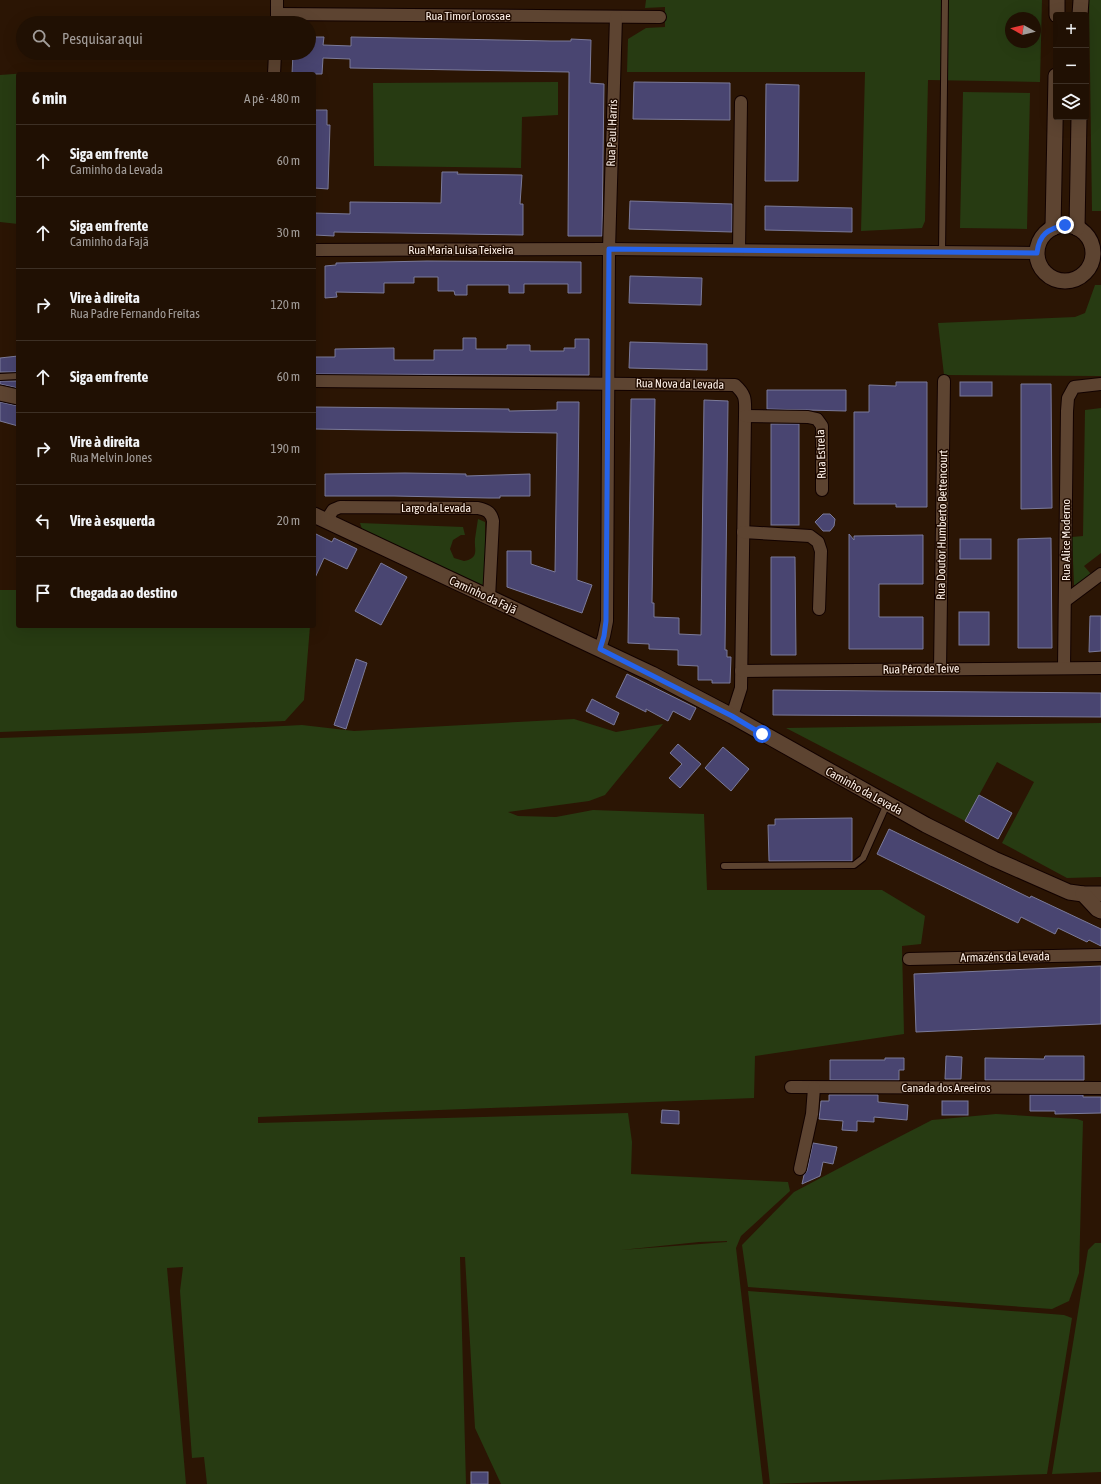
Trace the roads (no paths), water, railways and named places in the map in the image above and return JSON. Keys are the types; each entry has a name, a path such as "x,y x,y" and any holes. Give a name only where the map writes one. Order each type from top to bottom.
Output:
{"street":[{"path":"277,0 277,16"},
{"path":"1057,12 1058,0"},
{"path":"1080,12 1081,0"},
{"name":"Rua Paul Harris","path":"600,649 606,621 609,249 616,17"},
{"name":"Rua Timor Lorossae","path":"316,19 660,17"},
{"path":"274,72 275,60"},
{"path":"1053,228 1056,84"},
{"path":"739,250 741,102"},
{"path":"1077,228 1079,120"},
{"path":"1065,225 1077,228 1095,239 1093,251 1096,263 1080,277 1064,282 1055,280 1048,276 1038,262 1037,253 1040,241 1047,231 1053,228 1065,225"},
{"name":"Rua Maria Luísa Teixeira","path":"316,250 609,249 1037,253"},
{"name":"Rua Nova da Levada","path":"316,381 734,385 742,392 745,401 745,416 741,688 732,716"},
{"name":"Rua Doutor Humberto Bettencourt","path":"940,669 944,381"},
{"name":"Rua Alice Moderno","path":"1064,668 1068,398 1074,387 1101,384"},
{"path":"0,394 16,397"},
{"name":"Rua Estrela","path":"745,416 808,417 817,419 822,426 822,490"},
{"name":"Largo da Levada","path":"320,518 340,507 478,508 487,510 492,515 494,521 489,598"},
{"name":"Caminho da Fajã","path":"320,518 652,674"},
{"path":"743,532 810,536 818,542 821,551 819,609"},
{"path":"1065,601 1101,574"},
{"name":"Rua Pêro de Teive","path":"741,671 1101,668"},
{"name":"Caminho da Levada","path":"652,674 732,716 926,825 1027,874 1069,892 1101,894"},
{"path":"1083,894 1096,908 1101,911"},
{"name":"Armazéns da Levada","path":"910,959 1101,955"},
{"name":"Canada dos Areeiros","path":"791,1087 1101,1088"},
{"path":"800,1169 812,1114 814,1088"}],"lane":[{"path":"942,252 944,0"},
{"path":"0,377 16,376"},
{"path":"724,866 854,865 863,858 887,804"}]}
